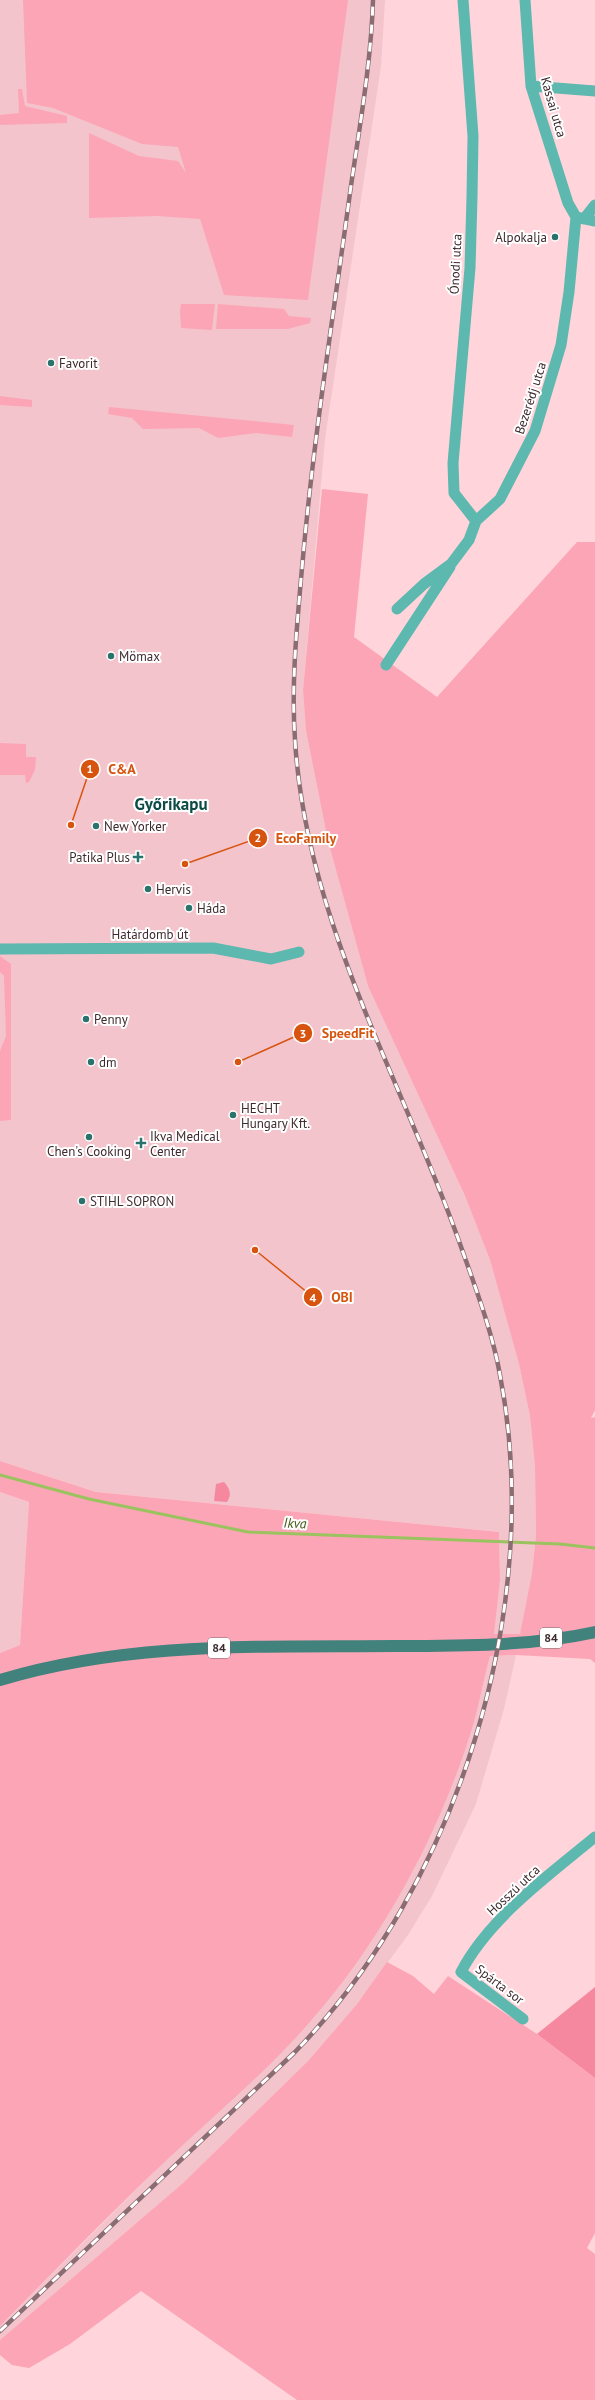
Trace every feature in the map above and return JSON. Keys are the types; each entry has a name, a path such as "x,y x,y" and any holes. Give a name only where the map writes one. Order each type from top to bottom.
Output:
{"main road":[{"name":"84","path":"0,1680 69,1663 142,1652 281,1646 487,1644 547,1639 595,1632"}],"street":[{"name":"Ónodi utca","path":"463,0 473,136 472,197 470,268 456,421 454,493 476,521"},
{"name":"Kassai utca","path":"525,0 531,86 568,203 580,218"},
{"path":"531,86 595,91"},
{"path":"580,218 595,205"},
{"name":"Bezerédj utca","path":"386,665 447,574 451,564 469,540 476,521 500,499 516,471 535,431 552,379 561,345 580,218"},
{"path":"580,218 595,221"},
{"name":"Bezerédj utca","path":"398,609 424,584 451,564"},
{"name":"Határdomb út","path":"0,949 214,948 271,959 299,952"},
{"name":"Hosszú utca","path":"461,1972 476,1945 520,1901 595,1836"},
{"name":"Spárta sor","path":"461,1972 523,2019"}],"shaded area":[{"path":"0,0 385,0 381,66 325,439 303,690 306,731 328,841 368,986 465,1196 490,1260 519,1364 530,1416 535,1466 536,1535 532,1573 520,1635 493,1634 500,1580 499,1532 96,1492 0,1461"},
{"path":"23,0 348,0 308,300 224,295 200,219 157,216 89,218 89,133 139,156 178,161 186,173 178,147 142,144 53,108 27,103"},
{"path":"18,89 22,89 25,106 67,116 67,123 0,125 0,115 19,113"},
{"path":"181,304 215,304 212,330 181,328"},
{"path":"218,304 284,309 289,316 311,318 310,323 288,329 216,329"},
{"path":"0,396 32,400 32,407 0,405"},
{"path":"109,407 294,425 292,437 256,433 218,438 199,428 143,429 132,418 108,414"},
{"path":"322,489 368,494 354,637 437,697 577,542 595,542 595,1410 591,1418 595,1417 595,1663 590,1659 516,1655 490,1656 474,1722 461,1761 429,1839 410,1877 388,1914 341,1984 315,2016 281,2053 126,2199 0,2326 0,1653 20,1645 29,1502 0,1492 0,1461 96,1492 499,1532 500,1580 494,1634 520,1634 532,1573 536,1535 535,1466 530,1416 519,1364 490,1260 465,1196 368,986 328,841 306,731 303,690"},
{"path":"0,743 26,744 26,757 36,757 35,770 29,782 26,783 25,775 0,775"},
{"path":"0,956 11,964 11,1120 0,1121 0,1051 6,1036 4,976 0,972"},
{"path":"224,1482 230,1492 229,1499 227,1502 214,1501 216,1484"},
{"path":"0,1492 29,1502 20,1645 0,1653"},
{"path":"516,1655 504,1709 476,1804 432,1896 408,1935 357,2004 308,2061 183,2183 0,2340 0,2326 149,2177 283,2050 315,2016 350,1971 413,1871 437,1819 474,1722 490,1656"},
{"path":"387,1962 413,1976 434,1994 448,1976 537,2034 595,2078 595,2233 587,2248 595,2254 595,2400 297,2400 141,2291 70,2344 29,2368 12,2365 0,2355 0,2340 183,2183 308,2061 357,2004"},
{"path":"595,1987 595,2078 537,2034"}],"waterway":[{"name":"Ikva","path":"0,1475 89,1499 248,1532 560,1544 595,1548"}],"railway":[{"path":"0,2331 294,2053 352,1985 402,1909 443,1826 475,1738 498,1647 510,1555 511,1464 497,1358 482,1307 459,1241 435,1179 359,996 336,934 317,871 303,807 295,740 295,654 307,521 324,380 364,97 370,49 373,0"}],"place":[{"name":"Alpokalja","path":"555,237"},
{"name":"Favorit","path":"51,363"},
{"name":"Mömax","path":"111,656"},
{"name":"C&A","path":"71,825"},
{"name":"New Yorker","path":"96,826"},
{"name":"Patika Plus","path":"138,857"},
{"name":"EcoFamily","path":"185,864"},
{"name":"Hervis","path":"148,889"},
{"name":"Háda","path":"189,908"},
{"name":"Penny","path":"86,1019"},
{"name":"dm","path":"91,1062"},
{"name":"SpeedFit","path":"238,1062"},
{"name":"HECHT Hungary Kft.","path":"233,1115"},
{"name":"Chen's Cooking","path":"89,1137"},
{"name":"Ikva Medical Center","path":"141,1143"},
{"name":"STIHL SOPRON","path":"82,1201"},
{"name":"OBI","path":"255,1250"}],"district":[{"name":"Győrikapu","path":"171,804"}]}
